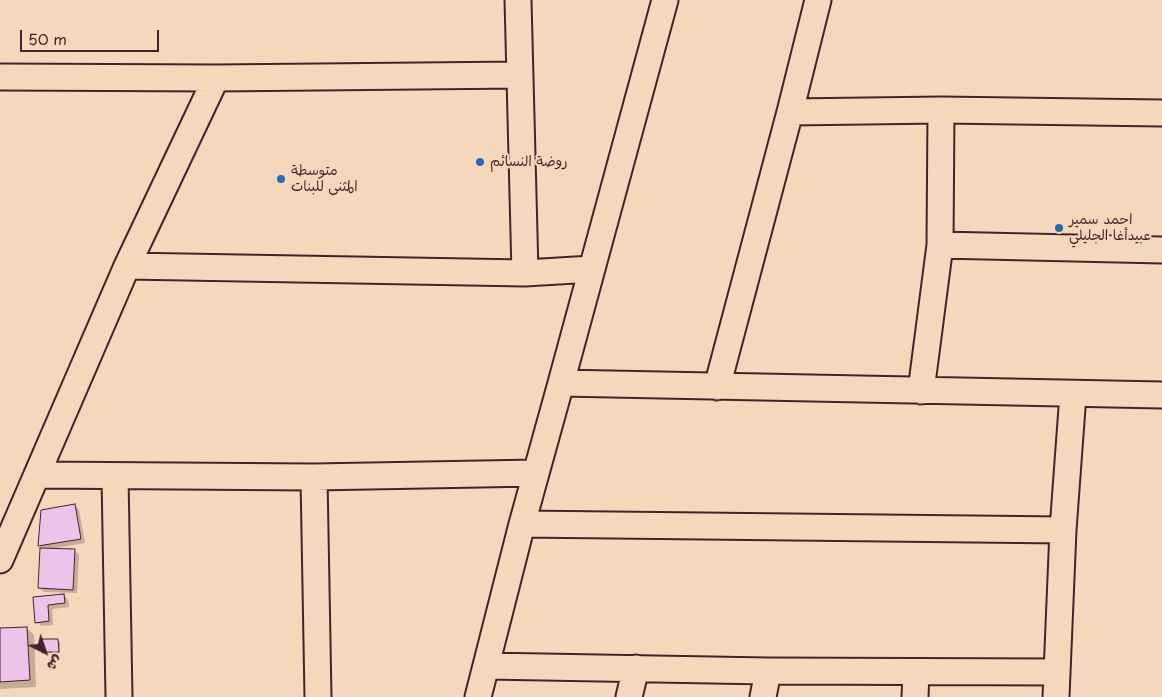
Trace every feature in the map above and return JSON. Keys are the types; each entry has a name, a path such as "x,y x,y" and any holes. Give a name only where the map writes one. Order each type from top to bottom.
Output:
{"street":[{"path":"518,0 524,272"},
{"path":"478,697 522,524 665,0"},
{"path":"717,386 818,0"},
{"path":"0,77 216,78 520,75"},
{"path":"0,560 127,266 216,78"},
{"path":"790,112 941,110 1162,113"},
{"path":"921,390 940,244 941,110"},
{"path":"940,244 1162,250"},
{"path":"127,266 524,272 592,269"},
{"path":"562,383 1162,395"},
{"path":"1056,697 1063,530 1073,394"},
{"path":"38,475 314,477 536,473"},
{"path":"115,477 119,697"},
{"path":"314,477 318,697"},
{"path":"522,524 1063,530"},
{"path":"487,666 768,671 1057,672"},
{"path":"629,697 636,668"},
{"path":"764,697 768,671"},
{"path":"915,697 916,672"}],"building":[{"path":"75,504 81,539 38,546 41,510"},
{"path":"40,548 75,549 73,590 38,588"},
{"path":"64,594 65,603 48,605 49,621 35,623 33,597"},
{"path":"27,627 30,680 0,682 0,628"},
{"path":"42,639 58,639 59,652 42,652"}],"place":[{"name":"روضة النسائم","path":"480,162"},
{"name":"متوسطة المثنى للبنات","path":"281,179"},
{"name":"احمد سمير عبيدأغا الجليلي","path":"1059,228"}]}
